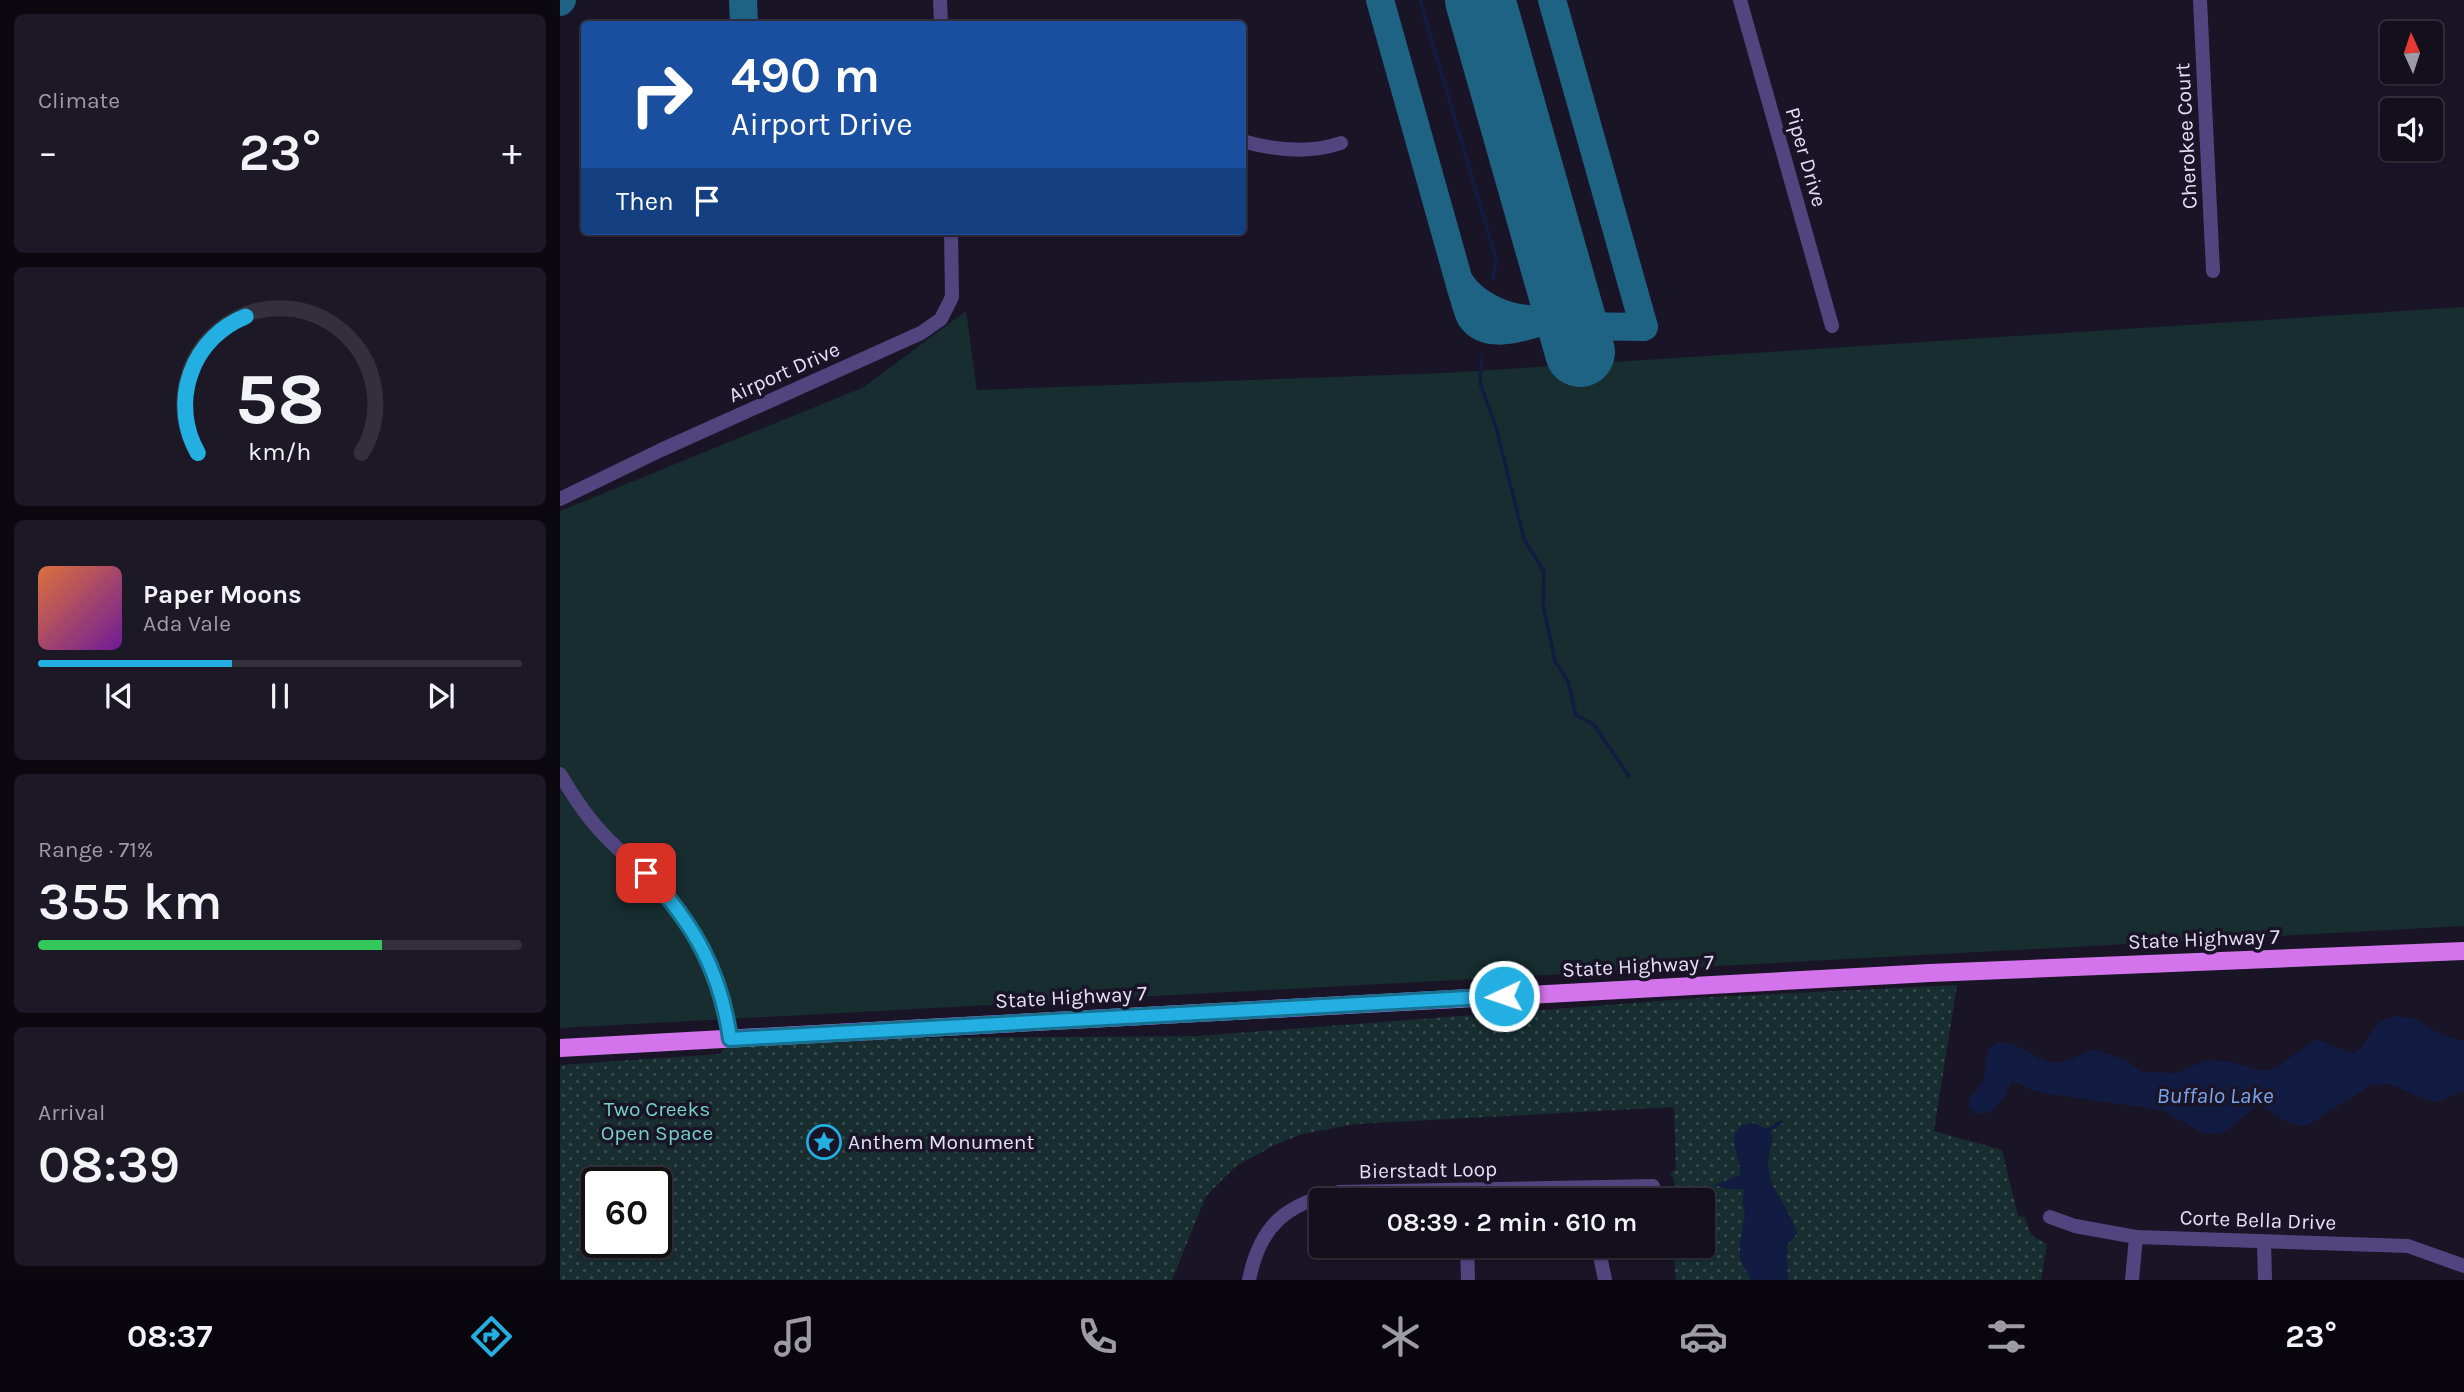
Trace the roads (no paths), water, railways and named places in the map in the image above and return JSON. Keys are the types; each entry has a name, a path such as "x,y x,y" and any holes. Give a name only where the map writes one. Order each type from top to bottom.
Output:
{"main road":[{"name":"State Highway 7","path":"560,1048 1902,975 2464,951"}],"street":[{"path":"940,0 941,21"},
{"name":"Piper Drive","path":"1740,0 1832,326"},
{"name":"Cherokee Court","path":"2200,0 2213,271"},
{"path":"1246,142 1296,149 1329,147 1341,143"},
{"name":"Airport Drive","path":"560,499 661,450 921,333 941,319 952,297 951,235"},
{"path":"560,774 595,826 663,891 689,925 720,987 730,1039"},
{"name":"Bierstadt Loop","path":"1640,1188 1653,1186"},
{"name":"Bierstadt Loop","path":"1249,1280 1264,1237 1289,1211 1309,1200"},
{"name":"Corte Bella Drive","path":"2050,1217 2075,1226 2136,1237 2408,1246 2464,1266"},
{"path":"2132,1280 2136,1237"},
{"path":"2264,1242 2265,1280"},
{"path":"1467,1258 1468,1280"},
{"path":"1600,1258 1605,1280"}],"water":[{"name":"Buffalo Lake","path":"2397,1016 2416,1019 2437,1032 2464,1042 2464,1090 2438,1102 2391,1084 2371,1085 2306,1126 2287,1121 2259,1104 2225,1132 2213,1134 2203,1133 2162,1110 2049,1094 2028,1089 2018,1082 2011,1082 2004,1098 1990,1113 1974,1113 1968,1105 1984,1078 1988,1051 1994,1044 2002,1042 2053,1063 2094,1049 2125,1060 2143,1072 2176,1073 2207,1060 2231,1062 2261,1071 2277,1067 2317,1039 2353,1054 2362,1047 2379,1021"},
{"path":"1754,1123 1769,1130 1773,1137 1769,1154 1771,1179 1797,1234 1787,1245 1788,1280 1751,1280 1740,1259 1745,1215 1744,1189 1714,1185 1741,1175 1735,1136 1738,1129"}],"waterway":[{"path":"1420,0 1496,259 1493,279"},
{"path":"1482,355 1480,383 1496,427 1524,539 1544,572 1543,605 1555,661 1568,681 1576,715 1594,725 1629,776"},
{"path":"1769,1130 1781,1122"}],"place":[{"name":"Anthem Monument","path":"824,1142"}],"park label":[{"name":"Two Creeks Open Space","path":"657,1121"}]}
